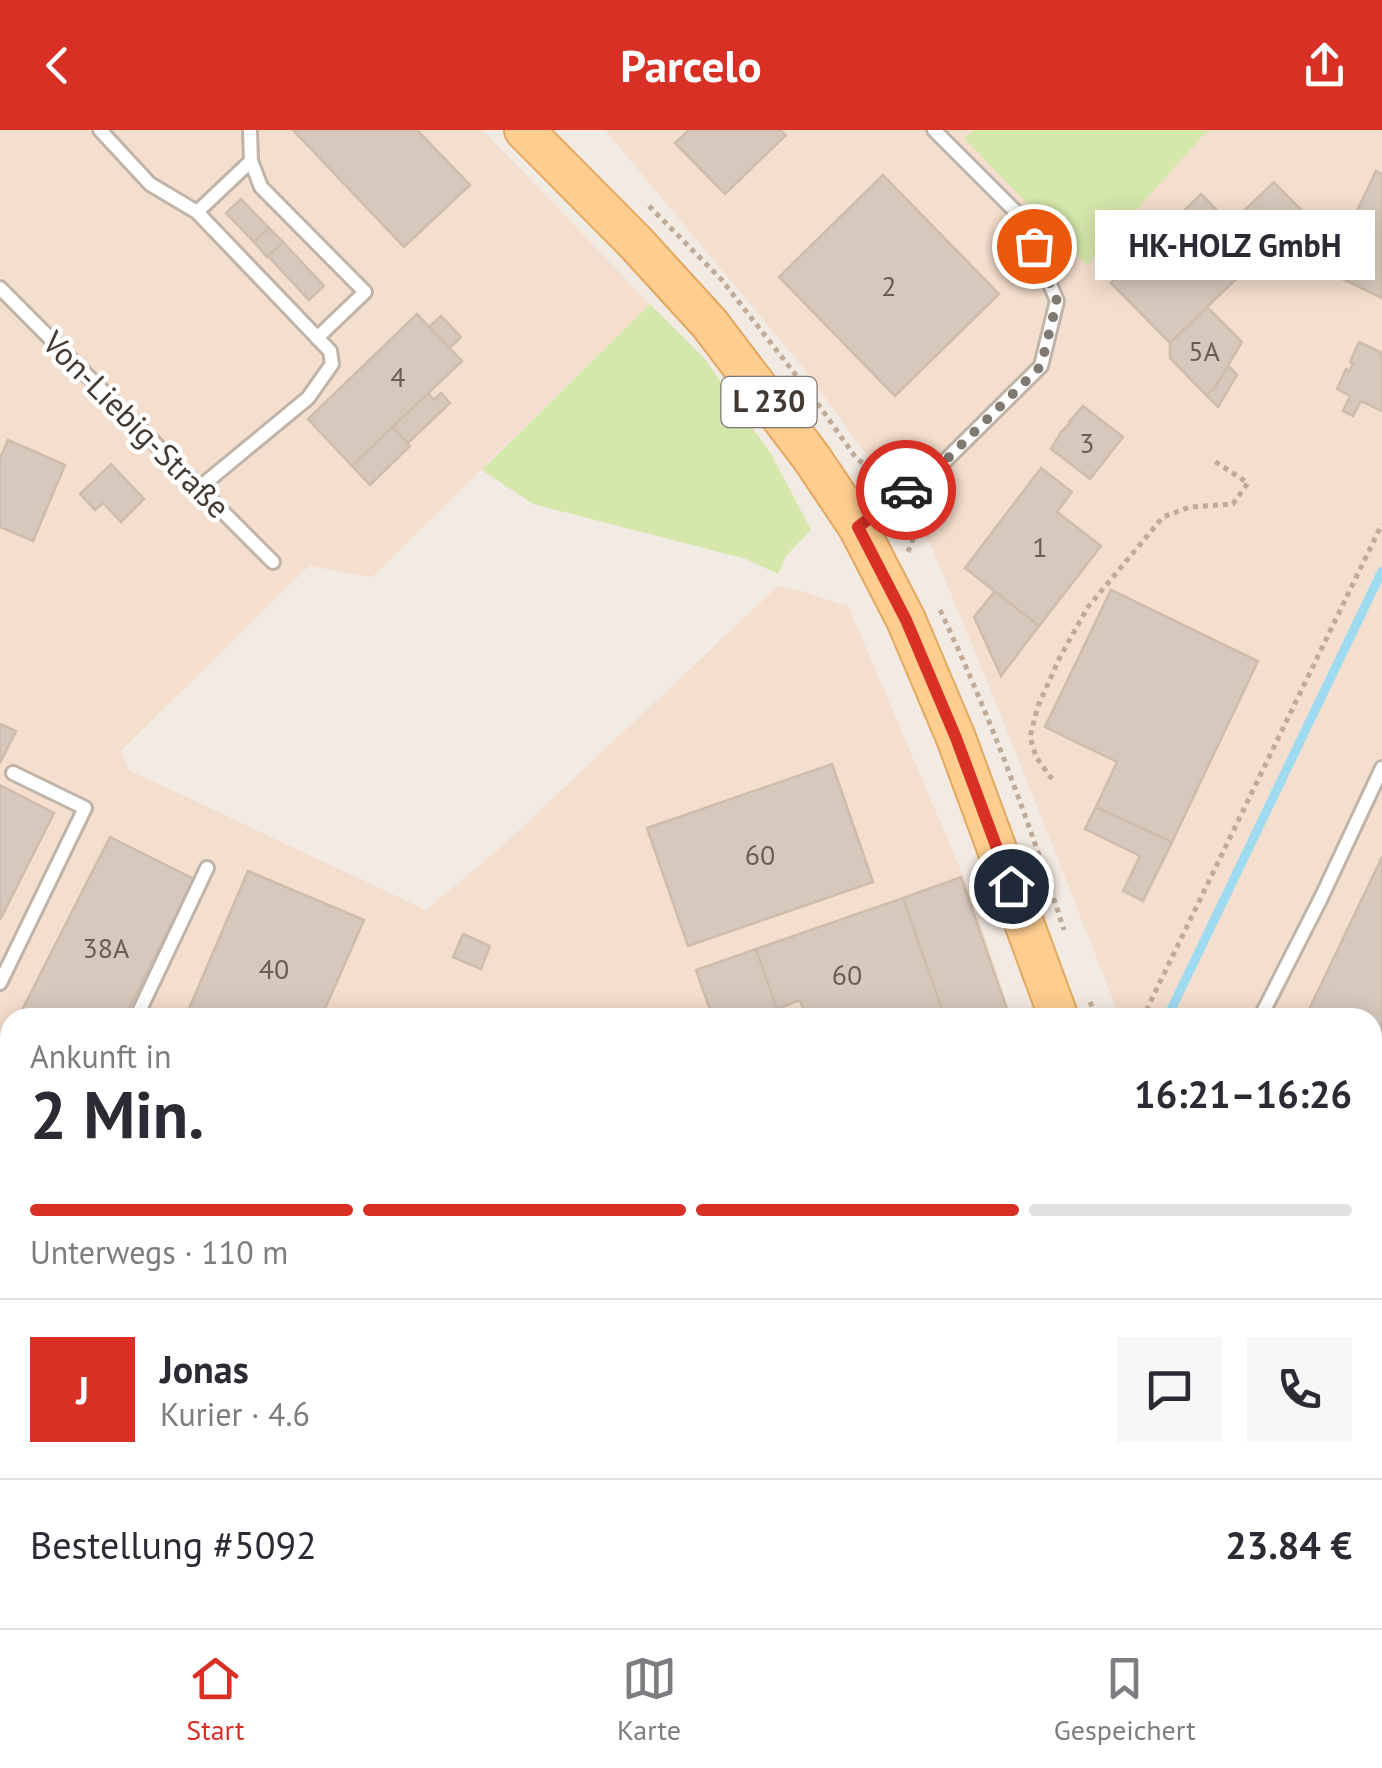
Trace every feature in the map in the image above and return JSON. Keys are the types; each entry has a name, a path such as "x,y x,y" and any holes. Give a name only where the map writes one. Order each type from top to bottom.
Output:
{"main road":[{"name":"L 230","path":"524,130 649,256 709,323 858,527 906,620 956,738 1055,1008"}],"lane":[{"path":"100,130 150,184 196,212 330,351 332,364 308,398 199,488"},
{"path":"250,130 252,160 261,186 365,292 317,338"},
{"path":"858,527 946,460 1041,366 1057,301 1023,219 934,130"},
{"path":"196,212 252,160"},
{"name":"Von-Liebig-Straße","path":"0,288 273,562"},
{"path":"1265,1008 1382,768"},
{"path":"0,983 86,808 13,773"},
{"path":"141,1008 207,868"}],"path":[{"path":"1052,779 1036,757 1030,737 1038,706 1060,657 1088,607 1164,517 1190,507 1233,504 1248,483 1210,459"},
{"path":"1147,1008 1382,524"}],"shaded area":[{"path":"0,130 483,130 650,304 372,577 309,566 121,751 129,770 426,910 501,847 778,586 801,591 848,606 969,889 1009,1008 0,1008"},
{"path":"605,130 973,130 965,137 1087,264 1208,130 1382,130 1382,1008 1116,1008 930,543 806,371"}],"green space":[{"path":"973,130 1208,130 1087,265 964,138"},
{"path":"650,304 704,358 771,454 811,530 786,556 778,574 746,559 533,504 482,470"}],"building":[{"path":"293,130 417,130 470,185 404,247"},
{"path":"689,130 780,130 786,135 725,194 675,143"},
{"path":"1376,171 1382,174 1382,298 1328,272"},
{"path":"883,175 999,294 895,396 779,277"},
{"path":"1274,182 1305,214 1286,246 1279,239 1262,256 1230,224"},
{"path":"1201,194 1261,255 1170,343 1111,283"},
{"path":"241,199 269,228 254,242 226,213"},
{"path":"269,228 283,242 267,257 254,242"},
{"path":"283,242 324,286 309,300 268,256"},
{"path":"1275,243 1291,259 1281,268 1266,252"},
{"path":"1207,307 1242,342 1216,386 1206,395 1170,358 1170,343"},
{"path":"417,314 462,361 352,466 308,419"},
{"path":"441,316 461,337 450,348 429,327"},
{"path":"1359,342 1382,353 1382,411 1361,401 1353,416 1343,411 1350,396 1337,389 1346,369 1349,371 1353,364 1350,362"},
{"path":"1228,365 1237,375 1218,407 1206,395"},
{"path":"428,393 434,400 441,393 450,403 408,443 392,427"},
{"path":"1083,406 1123,437 1090,479 1051,449"},
{"path":"392,427 410,446 370,485 352,466"},
{"path":"8,440 65,465 33,541 0,527 0,458"},
{"path":"111,464 144,499 121,522 103,503 95,510 80,494"},
{"path":"1041,468 1072,492 1057,512 1101,546 1039,626 965,568"},
{"path":"1111,590 1258,661 1172,842 1096,807 1117,762 1045,727"},
{"path":"995,591 1039,626 1001,676 974,617"},
{"path":"0,724 16,731 0,763"},
{"path":"832,764 873,882 688,946 647,828"},
{"path":"0,785 54,813 0,920"},
{"path":"1096,807 1172,842 1143,901 1123,891 1140,856 1085,829"},
{"path":"110,837 194,879 129,1008 23,1008"},
{"path":"1382,857 1382,1008 1310,1008"},
{"path":"248,871 364,920 325,1008 189,1008"},
{"path":"961,877 1007,1008 942,1008 903,898"},
{"path":"903,898 942,1008 803,1008 800,1000 777,1008 756,949"},
{"path":"463,934 490,946 481,969 453,957"},
{"path":"756,949 777,1008 709,1008 696,970"}],"waterway":[{"path":"1172,1008 1382,571"}],"way so far":[{"path":"906,490 946,460 1041,366 1057,301 1034,246"}],"place":[{"name":"HK-HOLZ GmbH","path":"1034,246"}],"route":[{"path":"906,490 858,527 906,620 956,738 1011,886"}]}
